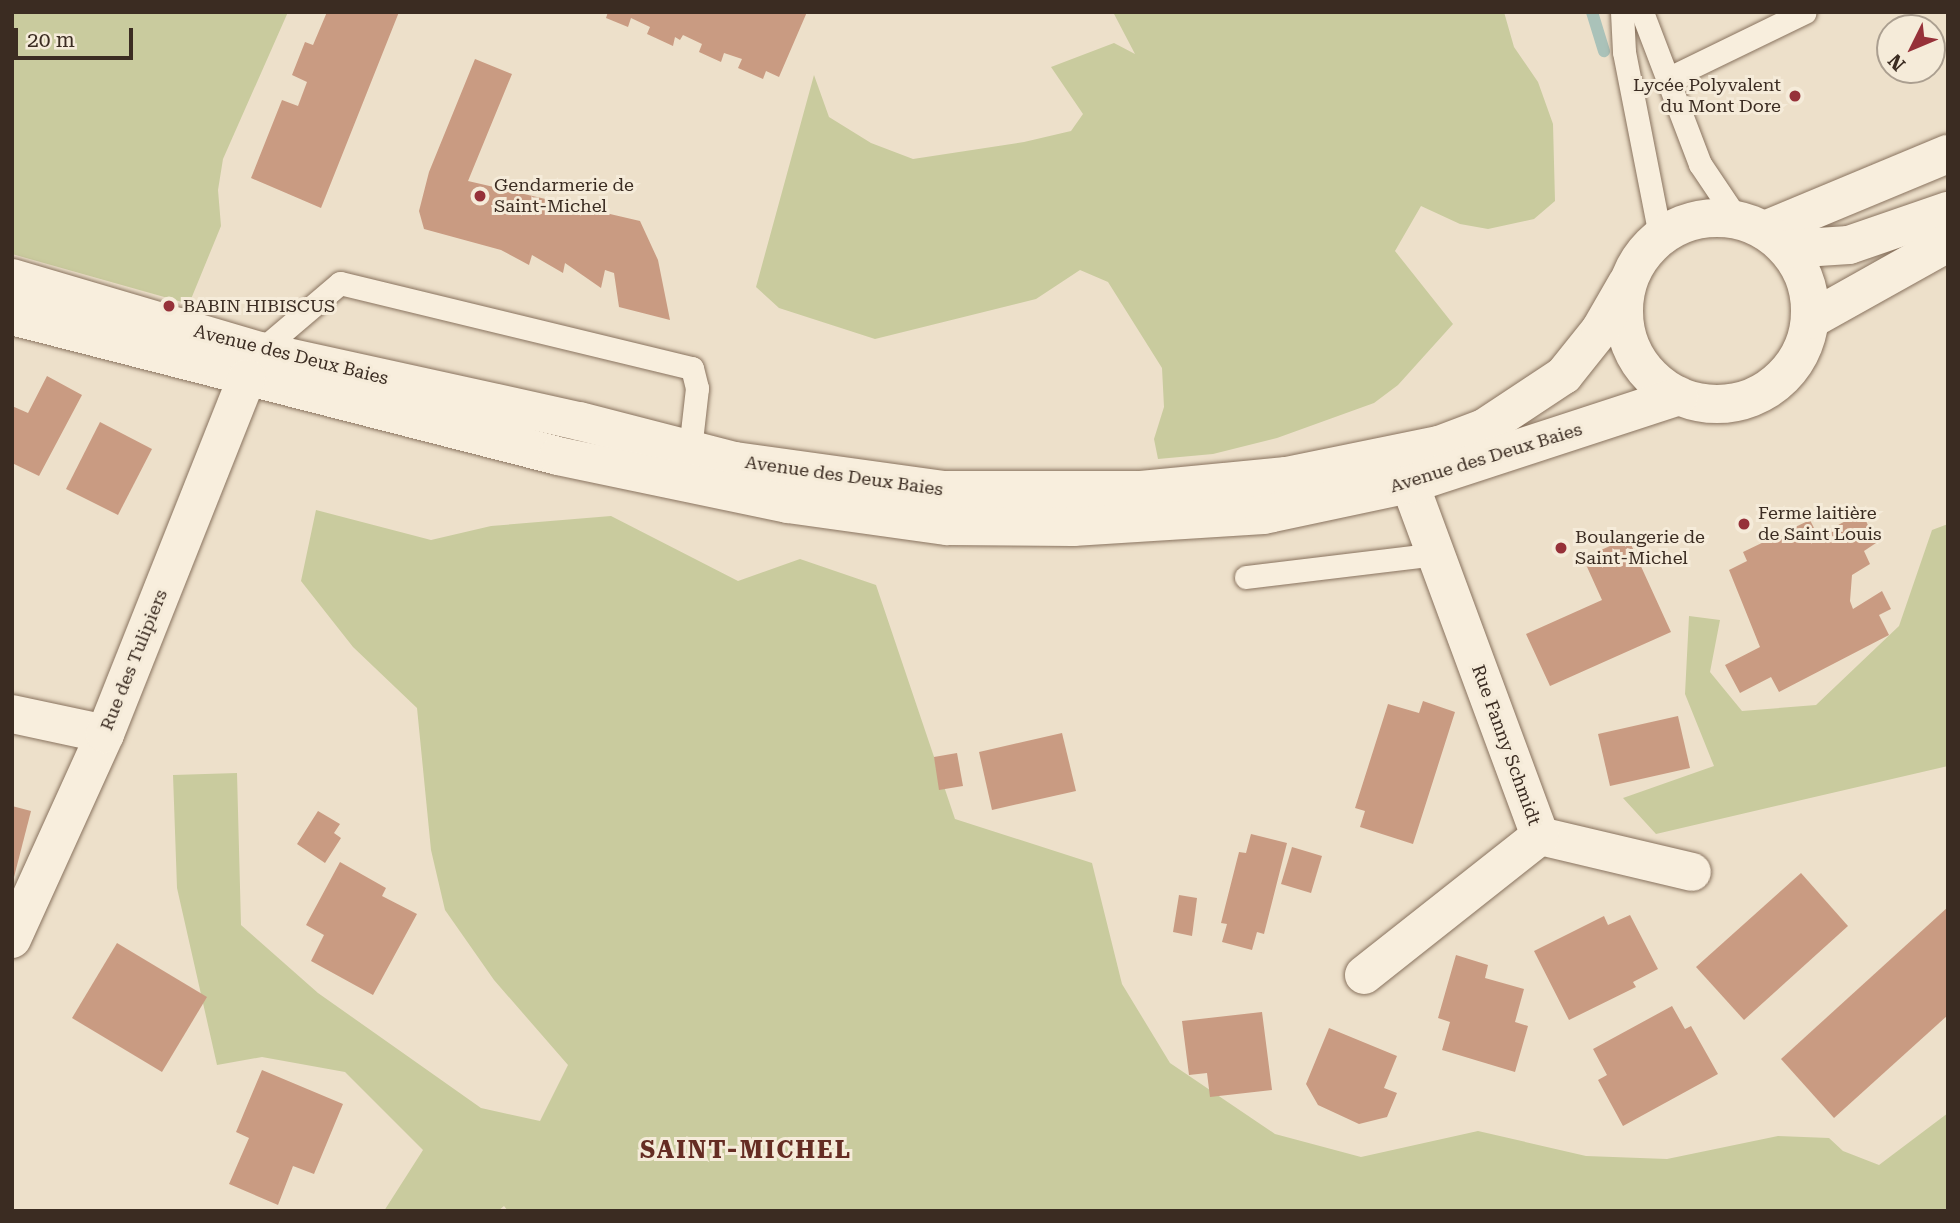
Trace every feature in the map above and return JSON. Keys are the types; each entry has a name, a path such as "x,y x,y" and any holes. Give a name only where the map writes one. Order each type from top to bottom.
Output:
{"main road":[{"path":"1763,233 1948,154"},
{"name":"Avenue des Deux Baies","path":"12,316 690,449 735,461 944,490 1141,490 1286,476 1439,445 1484,428 1564,375 1600,330 1640,257 1660,236 1684,223 1710,217 1763,233 1849,245 1948,211"},
{"name":"Avenue des Deux Baies","path":"1627,283 1623,309 1632,349 1656,381 1679,396 1707,404 1737,402 1764,392 1787,373 1803,348 1810,320 1810,294 1763,233"},
{"path":"1810,320 1948,243"},
{"name":"Avenue des Deux Baies","path":"12,278 254,364 558,456 788,504 947,526 1177,523 1264,514 1410,484 1679,396"},
{"name":"Rue des Tulipiers","path":"12,939 104,734 254,364"},
{"name":"Rue Fanny Schmidt","path":"1364,975 1540,836 1410,484"},
{"path":"12,714 104,734"},
{"path":"1540,836 1692,872"}],"lane":[{"path":"1622,12 1624,52 1660,236"},
{"path":"1642,12 1700,164 1763,233"},
{"path":"1667,79 1805,12"},
{"path":"254,364 341,284 692,368 698,388 690,449"},
{"path":"1246,577 1435,554"}],"green space":[{"path":"12,12 288,12 223,159 218,190 221,226 189,304 12,254"},
{"path":"1113,12 1504,12 1514,47 1538,82 1553,124 1555,201 1534,219 1488,229 1460,224 1421,206 1395,251 1453,324 1398,385 1374,403 1277,438 1213,454 1158,459 1154,439 1164,407 1162,368 1108,282 1080,270 1036,299 875,339 779,308 756,287 814,75 829,117 871,143 913,159 1024,142 1071,131 1083,114 1051,67 1114,43 1135,54"},
{"path":"316,510 431,540 491,526 611,516 738,581 800,559 876,585 955,819 1092,863 1122,984 1170,1063 1275,1134 1361,1157 1478,1131 1586,1156 1667,1159 1778,1136 1829,1138 1843,1151 1879,1165 1948,1113 1948,1211 508,1211 504,1206 498,1211 384,1211 423,1150 345,1072 262,1057 217,1065 177,888 173,775 237,773 241,925 318,993 481,1108 540,1121 568,1065 494,980 445,910 431,850 417,708 353,647 301,581"},
{"path":"1948,524 1948,766 1656,834 1623,798 1714,766 1685,694 1689,616 1720,620 1710,672 1742,711 1816,705 1899,626 1932,530"}],"building":[{"path":"327,12 399,12 321,208 251,178 282,100 298,106 307,82 292,75 305,42 313,45"},
{"path":"608,12 807,12 779,77 766,71 763,79 738,68 742,59 724,53 721,62 699,52 702,44 683,35 680,40 675,37 673,46 647,34 650,27 631,18 628,27 606,18"},
{"name":"Gendarmerie de Saint-Michel","path":"475,59 512,74 468,181 640,221 658,260 670,320 619,307 614,273 605,270 601,288 565,263 563,273 532,255 529,265 501,250 424,229 419,211 429,172"},
{"path":"47,376 82,395 39,476 12,463 12,406 28,413"},
{"path":"100,422 152,449 118,515 66,489"},
{"path":"1862,512 1876,543 1864,551 1870,564 1852,575 1850,601 1853,609 1882,591 1891,609 1879,615 1889,635 1779,692 1771,677 1740,693 1725,665 1760,647 1729,570 1747,561 1743,552 1810,520 1818,536"},
{"path":"1628,538 1671,632 1550,686 1526,634 1602,600 1583,558"},
{"path":"1423,701 1455,712 1413,844 1360,827 1365,811 1355,808 1388,704 1419,713"},
{"path":"1678,716 1690,768 1610,786 1598,734"},
{"path":"1062,733 1076,791 992,810 979,752"},
{"path":"957,753 963,786 939,790 934,757"},
{"path":"12,806 31,811 13,881 12,881"},
{"path":"318,811 340,824 334,833 341,838 325,863 297,844"},
{"path":"1251,834 1287,843 1264,934 1257,932 1252,950 1222,942 1227,924 1221,923 1239,852 1246,853"},
{"path":"1292,847 1322,856 1311,893 1281,884"},
{"path":"340,862 386,888 382,896 417,914 373,995 311,961 324,935 306,925"},
{"path":"1801,873 1848,926 1744,1020 1696,967"},
{"path":"1179,895 1197,898 1192,936 1173,932"},
{"path":"1948,907 1948,1015 1834,1118 1781,1059"},
{"path":"1630,915 1658,969 1633,982 1636,987 1569,1020 1534,951 1604,916 1608,925"},
{"path":"117,943 207,997 162,1072 72,1018"},
{"path":"1456,955 1488,965 1485,978 1524,989 1515,1022 1528,1026 1515,1072 1442,1050 1450,1022 1438,1018"},
{"path":"1672,1006 1685,1029 1691,1026 1718,1074 1623,1126 1598,1080 1607,1075 1593,1049"},
{"path":"1262,1012 1272,1090 1210,1097 1207,1073 1189,1075 1182,1021"},
{"path":"1329,1028 1397,1056 1384,1088 1397,1093 1387,1117 1359,1124 1318,1105 1306,1084"},
{"path":"262,1070 343,1104 314,1174 293,1166 278,1205 229,1184 249,1138 236,1132"}],"waterway":[{"path":"1592,12 1604,51"}],"place":[{"name":"Lycée Polyvalent du Mont Dore","path":"1795,96"},
{"name":"Gendarmerie de Saint-Michel","path":"480,196"},
{"name":"BABIN HIBISCUS","path":"169,306"},
{"name":"Ferme laitière de Saint Louis","path":"1744,524"},
{"name":"Boulangerie de Saint-Michel","path":"1561,548"}],"district":[{"name":"SAINT-MICHEL","path":"746,1151"}]}
